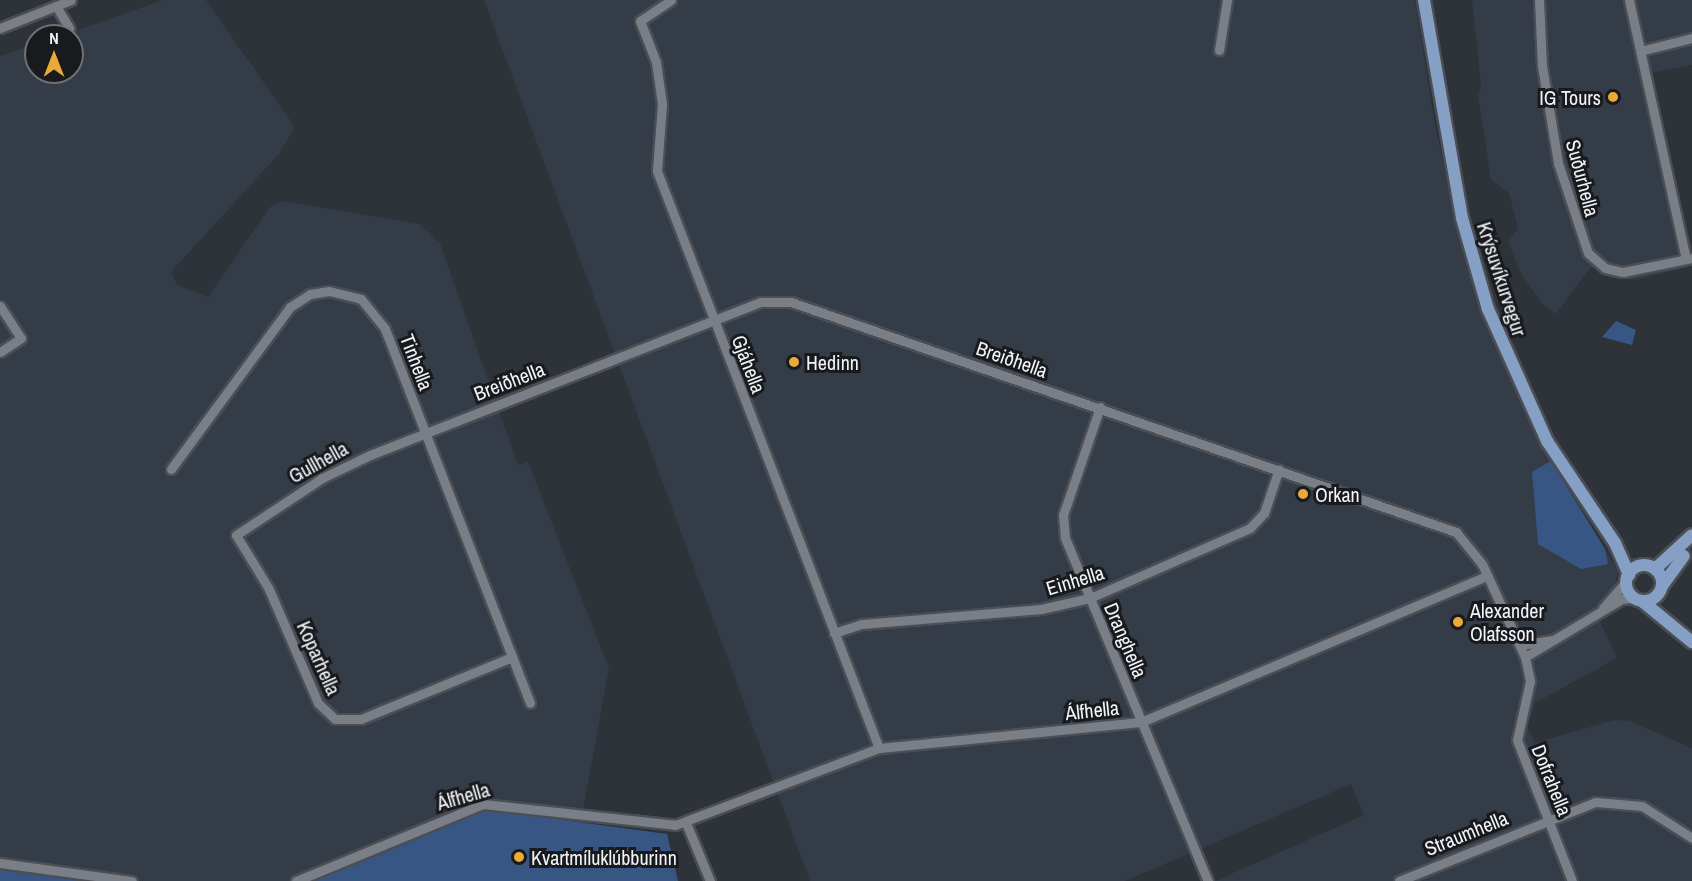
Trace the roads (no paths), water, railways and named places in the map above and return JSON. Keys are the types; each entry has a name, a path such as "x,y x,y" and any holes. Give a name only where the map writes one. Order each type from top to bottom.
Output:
{"main road":[{"name":"Krýsuvíkurvegur","path":"1424,0 1460,208 1488,309 1547,441 1616,543 1638,599"},
{"path":"1628,577 1670,561 1692,535"},
{"name":"Krýsuvíkurvegur","path":"1616,543 1651,568"},
{"path":"1692,546 1660,590 1638,599 1692,642"},
{"path":"1651,568 1660,590 1663,608 1692,636"}],"street":[{"path":"0,28 71,0"},
{"name":"Gjáhella","path":"671,0 640,21 660,85 657,171 713,323 879,747"},
{"path":"1219,50 1227,0"},
{"name":"Suðurhella","path":"1539,0 1541,57 1558,163 1588,253 1605,267 1623,272 1689,259"},
{"path":"1629,0 1689,259"},
{"path":"56,6 67,24"},
{"path":"1641,53 1692,38"},
{"path":"1641,53 1692,44"},
{"name":"Tinhella","path":"171,469 284,313 310,294 328,291 361,299 381,319 530,703"},
{"name":"Breiðhella","path":"424,432 713,323 761,302 791,302 1449,529 1469,545 1487,576 1525,657"},
{"path":"0,306 21,338 0,352"},
{"name":"Dranghella","path":"1100,408 1063,515 1065,538 1208,881"},
{"name":"Gullhella","path":"236,535 322,478 424,432"},
{"name":"Einhella","path":"834,633 862,624 1041,609 1090,598 1250,528 1264,513 1279,469"},
{"name":"Koparhella","path":"236,535 269,589 318,703 335,719 361,719 512,657"},
{"name":"Álfhella","path":"296,881 483,804 653,826 686,823 879,747 1142,722 1487,576"},
{"path":"1600,613 1628,577"},
{"path":"1525,657 1560,639 1600,613 1638,599"},
{"path":"1521,645 1560,639"},
{"name":"Dofrahella","path":"1525,657 1530,681 1517,740 1572,881"},
{"name":"Straumhella","path":"1399,881 1548,819 1596,802 1624,802 1654,812 1692,838"},
{"path":"686,823 710,881"},
{"path":"0,863 132,881"}],"place":[{"name":"IG Tours","path":"1613,97"},
{"name":"Hedinn","path":"794,362"},
{"name":"Orkan","path":"1303,494"},
{"name":"Alexander Olafsson","path":"1458,622"},
{"name":"Kvartmíluklúbburinn","path":"519,857"}]}
